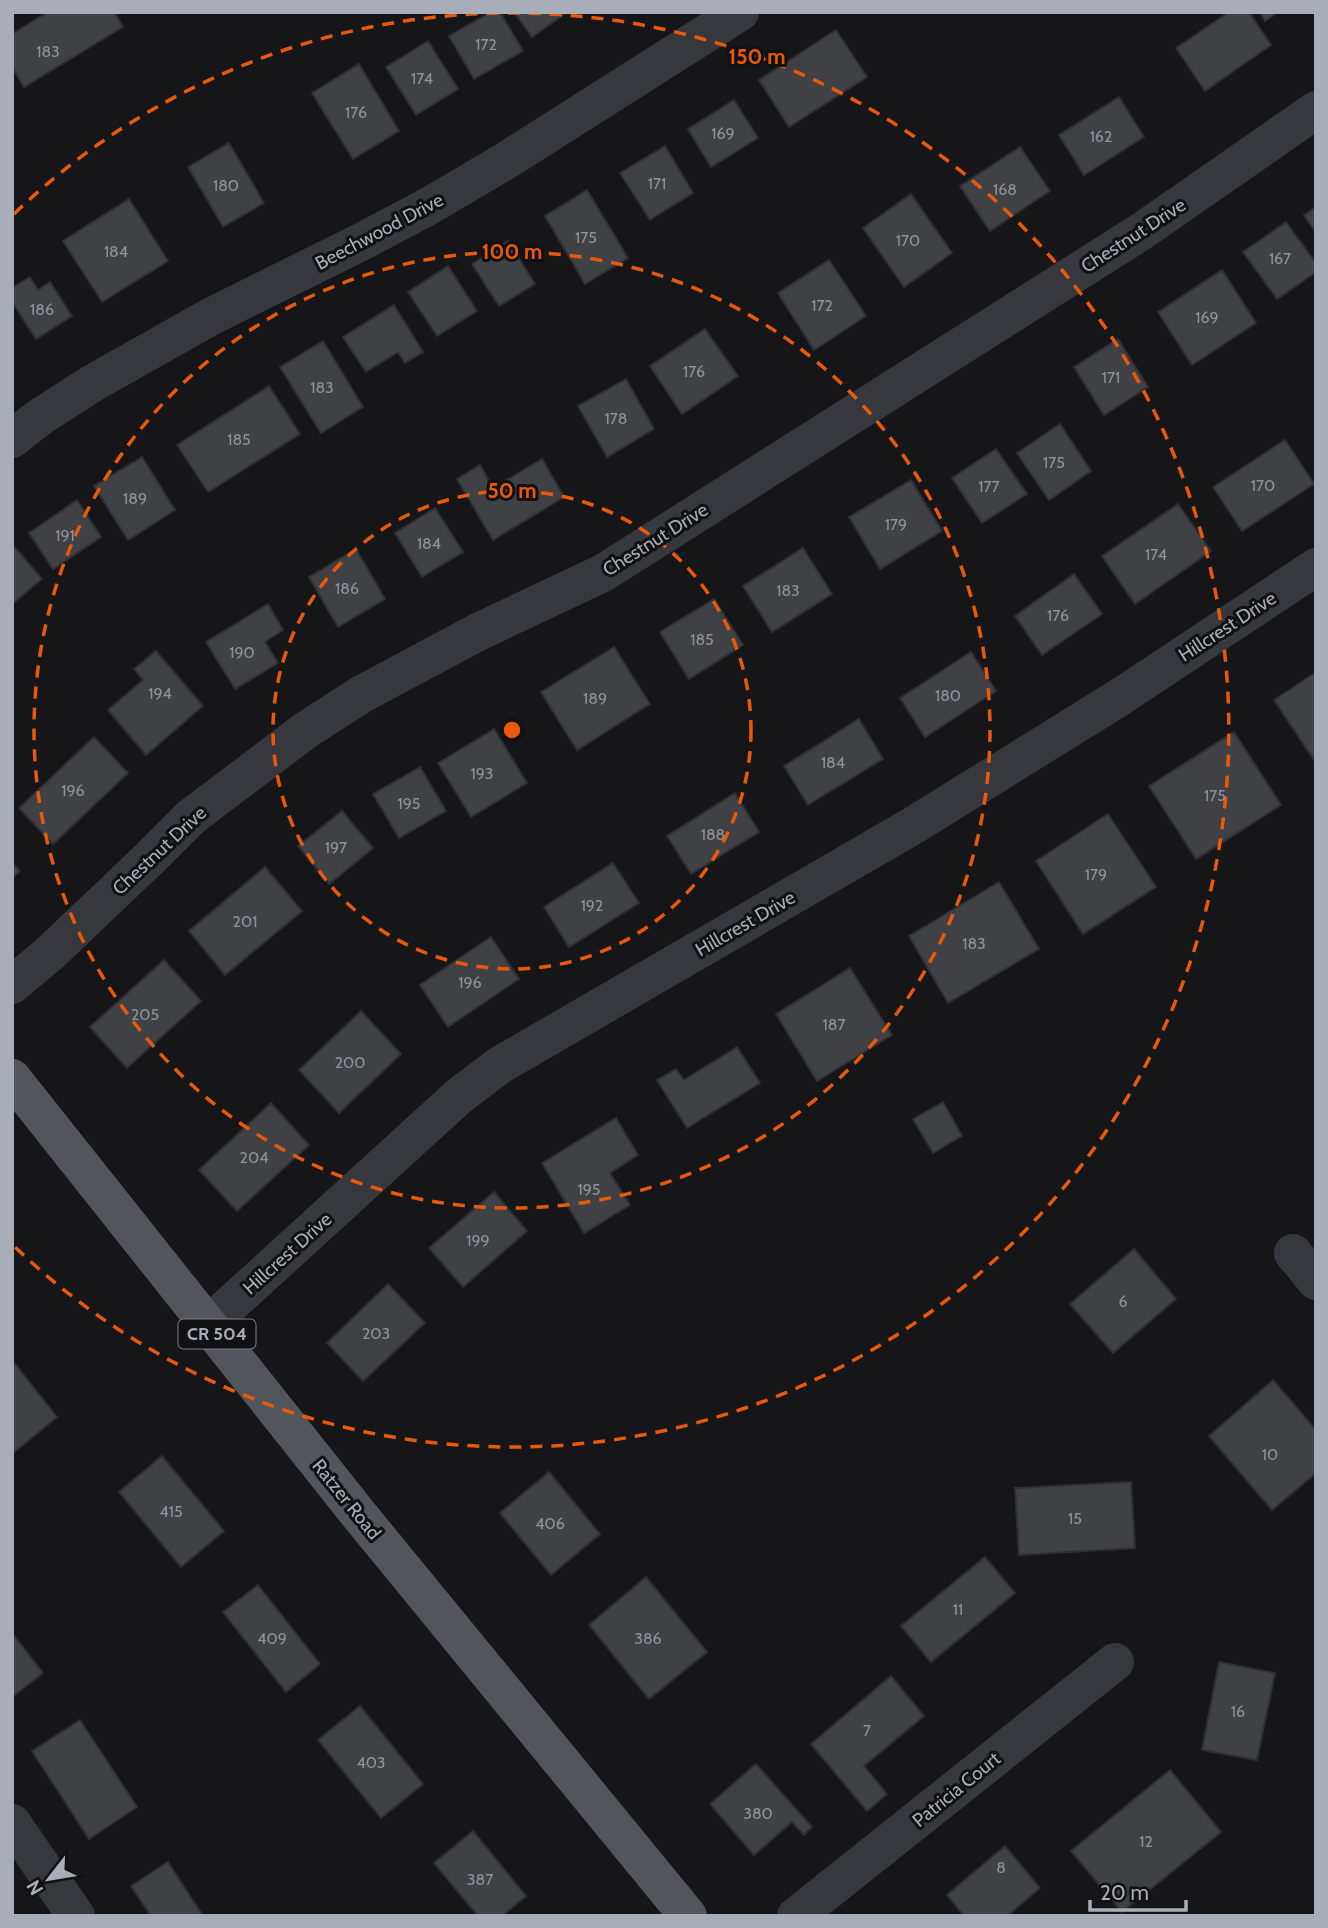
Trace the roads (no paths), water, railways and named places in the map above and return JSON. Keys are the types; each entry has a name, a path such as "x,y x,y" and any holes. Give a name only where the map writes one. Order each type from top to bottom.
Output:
{"main road":[{"name":"Ratzer Road","path":"12,1077 360,1516 688,1916"}],"street":[{"name":"Beechwood Drive","path":"12,439 40,416 93,383 210,317 429,206 507,160 740,12"},
{"name":"Chestnut Drive","path":"12,985 49,954 191,817 306,730 362,694 478,632 603,573 1130,239 1316,110"},
{"name":"Hillcrest Drive","path":"209,1324 459,1096 500,1065 914,825 1120,697 1316,567"},
{"name":"Patricia Court","path":"796,1916 1115,1662"},
{"path":"12,1823 76,1916"}]}
